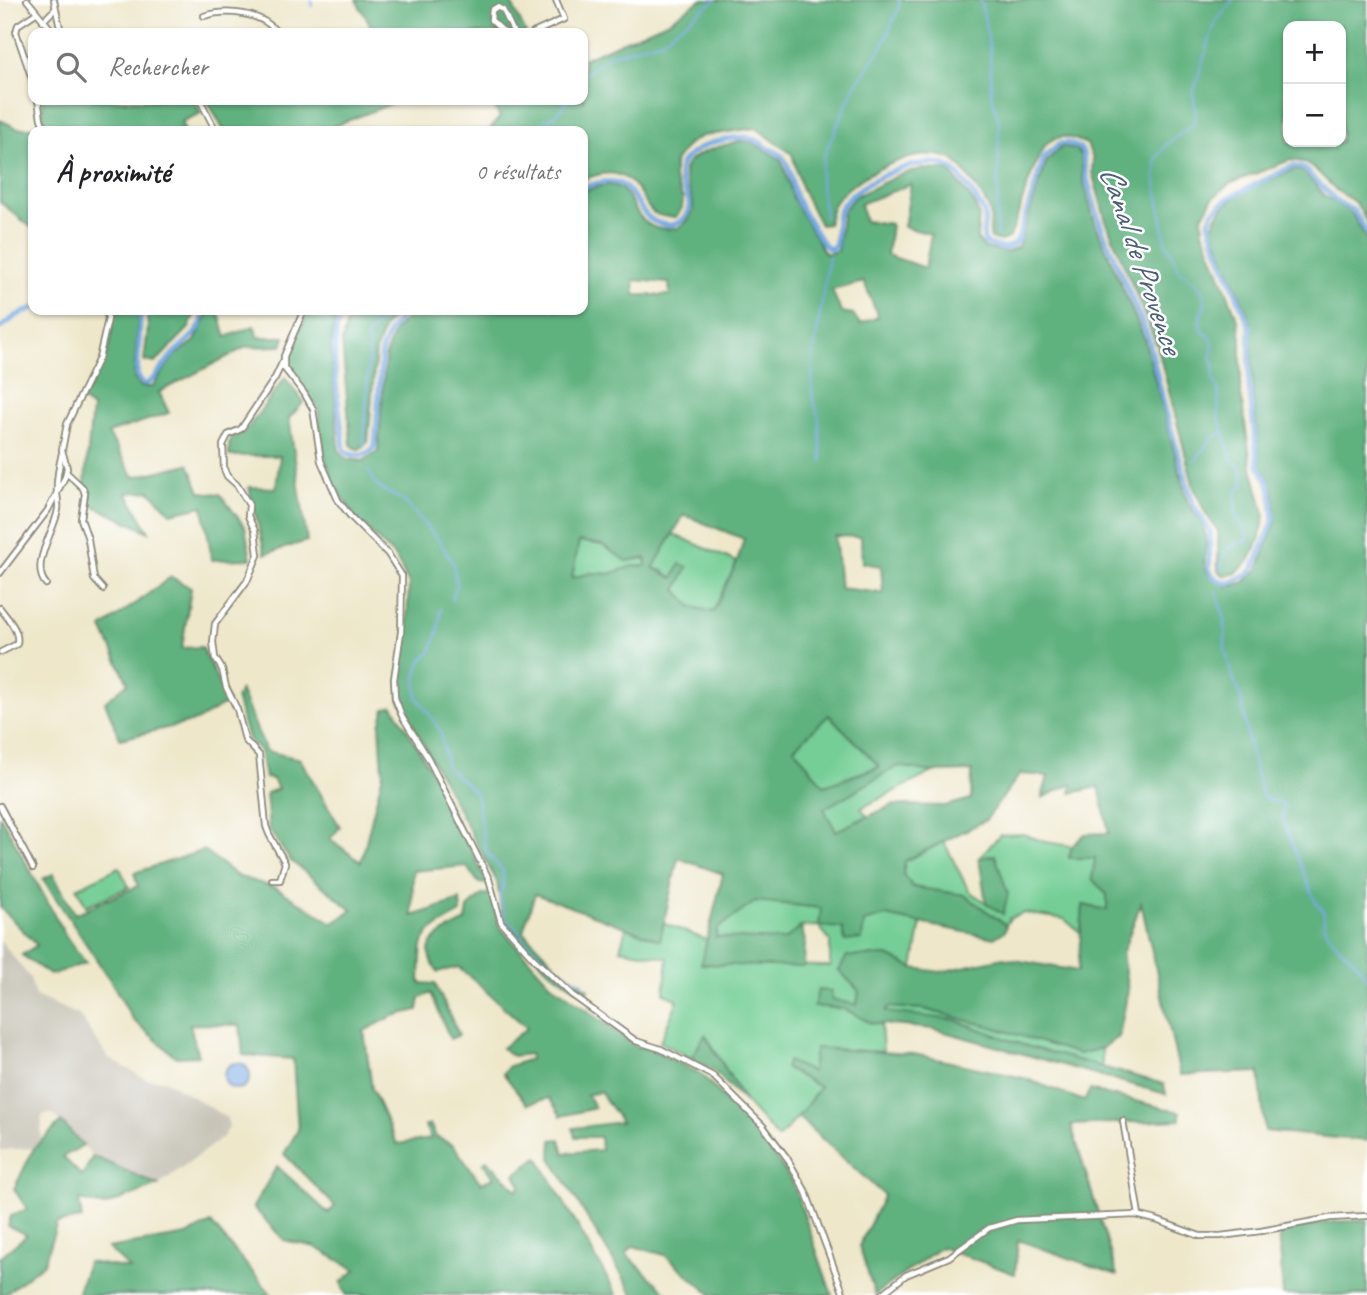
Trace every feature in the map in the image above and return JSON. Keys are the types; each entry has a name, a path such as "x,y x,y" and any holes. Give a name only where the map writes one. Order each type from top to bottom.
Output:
{"street":[{"path":"27,0 49,28"},
{"path":"54,0 60,28"},
{"path":"546,28 563,21 564,16 556,0"},
{"path":"500,28 491,20 492,10 497,7 503,10 512,28"},
{"path":"43,21 56,9"},
{"path":"204,16 223,11 264,21 272,28"},
{"path":"28,67 16,32 18,25 36,13"},
{"path":"39,105 44,126"},
{"path":"203,105 213,126"},
{"path":"46,584 41,572 42,563 59,507 56,490 67,424 102,349 106,315"},
{"path":"272,880 280,880 283,877 285,863 266,826 259,755 245,740 237,709 215,658 213,642 215,624 247,581 258,555 255,531 248,516 248,505 237,485 227,477 224,468 223,445 228,435 241,429 275,379 302,315"},
{"path":"283,362 288,374 313,409 321,461 338,500 388,554 402,576 401,632 394,679 395,698 489,879 501,922 551,977 593,1011 636,1041 661,1049 713,1076 763,1126 787,1158 806,1192 844,1295"},
{"path":"62,450 67,473 83,488 85,494 81,519 88,539 94,579 103,589"},
{"path":"0,573 48,510 67,473"},
{"path":"0,608 17,633 18,639 17,644 1,652"},
{"path":"0,806 33,868"},
{"path":"1123,1121 1139,1216"},
{"path":"881,1295 906,1275 949,1257 989,1228 1007,1221 1139,1216 1200,1236 1237,1235 1307,1222 1367,1216"}],"shaded area":[{"path":"0,940 30,978 35,996 79,1015 108,1058 146,1079 165,1080 227,1118 229,1127 223,1137 158,1185 93,1156 53,1114 42,1115 41,1140 34,1148 0,1150"}],"green space":[{"path":"356,0 510,0 524,28 372,28"},
{"path":"701,0 1367,0 1367,222 1356,203 1337,191 1319,173 1304,162 1290,160 1229,184 1212,199 1202,217 1203,231 1238,320 1241,338 1241,395 1251,464 1265,516 1259,541 1249,561 1236,573 1225,576 1218,571 1218,531 1206,514 1194,488 1157,345 1106,221 1092,172 1093,159 1087,144 1060,137 1050,141 1039,156 1010,237 1001,241 991,239 990,212 974,184 957,163 940,156 924,155 906,159 871,173 843,193 833,206 828,224 820,225 802,190 792,154 756,128 702,136 688,144 674,163 674,179 683,199 682,208 676,217 668,217 652,211 635,187 622,176 608,173 588,178 588,126 492,126 500,117 493,105 588,105 588,57 669,21"},
{"path":"42,105 197,105 201,113 181,122 183,126 44,126"},
{"path":"210,105 388,105 334,126 221,126"},
{"path":"0,120 17,128 28,128 28,225 0,202"},
{"path":"740,141 752,142 780,159 793,198 825,254 837,251 843,211 854,197 899,175 921,169 949,170 975,204 979,215 977,239 985,248 1008,252 1018,247 1047,160 1063,146 1076,149 1081,155 1083,179 1095,223 1144,338 1188,503 1203,526 1206,536 1205,567 1216,580 1229,587 1244,582 1258,569 1276,521 1273,487 1260,463 1253,396 1251,323 1212,228 1224,206 1234,198 1295,169 1303,171 1325,196 1351,212 1367,240 1367,1141 1265,1131 1259,1072 1180,1075 1141,903 1122,954 1128,990 1119,1037 1102,1048 1079,1054 924,1009 888,1007 886,1012 955,1020 1023,1045 1164,1084 1166,1094 934,1029 871,1023 845,1009 814,1006 818,990 832,991 831,999 857,1005 859,991 839,970 847,956 888,956 913,968 940,972 1003,958 1078,971 1083,905 1107,910 1107,895 1092,879 1095,858 1069,858 1072,846 1085,834 1109,833 1099,787 1071,793 1072,784 1042,798 1048,776 1020,774 986,820 905,861 903,875 913,887 964,895 1006,925 1005,931 994,938 885,916 864,922 862,939 845,941 842,928 819,926 821,908 756,901 717,929 716,937 784,940 801,927 805,941 804,967 701,964 723,874 678,858 660,940 535,894 523,931 560,969 588,989 585,995 546,968 502,916 497,882 400,700 399,678 406,640 409,584 396,558 356,518 333,483 322,448 318,409 287,367 289,354 307,315 335,315 331,346 339,451 347,459 363,461 378,451 386,353 395,330 409,315 588,315 588,190 613,185 622,189 645,222 658,229 678,228 689,218 693,206 685,180 685,168 696,156","holes":["911,184 904,227 931,234 925,268 887,255 891,224 865,221 860,204","634,280 669,283 670,295 635,295","864,282 878,317 860,324 853,314 841,312 832,290","684,515 744,539 737,562 713,612 692,607 676,590 688,567 680,564 673,578 653,568","835,536 861,537 862,563 881,566 883,593 840,588","579,541 602,545 627,561 646,558 646,566 633,566 610,574 591,573 572,578","829,715 879,767 824,786 794,748","898,766 933,772 972,771 971,799 945,806 893,805 836,831 824,809"]},
{"path":"111,315 139,315 134,378 141,387 152,387 174,356 195,341 207,315 219,315 226,337 254,326 258,337 285,337 282,346 246,347 159,392 169,413 108,433 134,477 189,464 200,492 220,494 245,527 251,559 212,560 203,506 171,513 150,491 127,493 149,532 90,504 85,481 92,408 82,400 105,357 112,333"},
{"path":"147,315 194,315 189,328 155,363 144,361 148,328"},
{"path":"349,315 393,315 384,328 376,350 368,442 358,450 351,445 342,342"},
{"path":"285,378 304,402 289,418 307,541 265,554 249,487 276,488 280,456 229,456 229,445 232,437 244,433"},
{"path":"673,534 737,562 713,612 692,607 676,590 687,567 673,578 653,568"},
{"path":"579,541 602,545 627,561 647,558 646,567 633,566 610,574 591,573 571,578"},
{"path":"171,577 191,588 182,648 202,647 228,702 196,721 120,739 105,702 128,683 102,628"},
{"path":"240,690 266,751 300,759 340,827 330,839 361,862 383,773 380,725 385,708 393,706 432,772 488,884 479,883 466,866 413,871 412,916 460,900 461,913 436,927 425,939 422,946 420,983 435,984 459,1035 450,1039 431,993 420,998 418,1010 393,1016 364,1031 372,1089 397,1144 431,1139 425,1126 430,1124 436,1137 453,1145 481,1183 494,1177 483,1163 487,1160 517,1190 521,1186 515,1174 538,1157 617,1295 346,1295 341,1282 356,1270 315,1247 284,1240 253,1207 277,1166 328,1213 335,1206 284,1154 298,1130 293,1059 243,1055 240,1025 190,1024 198,1056 176,1057 133,1020 112,983 43,879 53,874 75,914 138,886 134,873 204,850 237,876 276,888 333,923 352,910 290,860 269,830 266,793 278,789 273,779 265,778 260,751 248,739 236,698"},
{"path":"829,715 880,766 824,786 794,748"},
{"path":"898,766 933,772 861,808 867,816 836,832 823,809"},
{"path":"0,815 67,938 86,963 50,975 22,955 37,945 0,907"},
{"path":"1023,834 1045,842 1072,846 1069,858 1095,858 1107,895 1107,910 1083,905 1081,933 1064,919 1024,913 1010,918 1006,925 964,895 913,887 903,875 905,861 944,842 969,891 1003,914 995,856 979,858 1000,835"},
{"path":"995,855 1008,894 1003,914 986,903 979,858"},
{"path":"119,867 129,887 86,906 77,888"},
{"path":"491,893 499,926 550,983 636,1046 655,1051 701,1074 760,1136 793,1183 832,1295 712,1295 665,1255 633,1246 626,1254 669,1295 634,1295 551,1158 552,1140 560,1139 564,1153 601,1150 600,1137 575,1137 573,1128 621,1122 600,1092 587,1095 595,1108 561,1116 549,1098 527,1104 503,1073 509,1066 530,1059 530,1054 513,1056 502,1048 527,1028 459,967 438,972 431,962 429,953 434,940 466,921 468,908 482,895"},
{"path":"756,901 821,908 863,922 885,916 921,923 913,968 888,956 839,970 859,991 857,1006 830,999 831,992 814,1006 845,1009 871,1023 881,1024 883,1052 816,1048 812,1072 785,1068 820,1087 778,1138 745,1102 706,1035 691,1058 660,1042 678,1000 664,993 668,958 620,949 626,928 660,940 663,923 707,940 702,964 830,966 830,941 819,926 801,927 784,940 716,938 717,929"},
{"path":"888,1007 923,1009 1079,1054 1102,1048 1102,1067 1023,1045 955,1020 886,1013"},
{"path":"705,1035 745,1102 714,1071 691,1058"},
{"path":"815,1048 914,1054 1024,1078 1084,1101 1090,1090 1180,1112 1180,1120 1071,1125 1117,1275 1018,1240 1015,1274 941,1247 875,1295 859,1246 884,1195 798,1117 820,1087 785,1068 788,1061 812,1072"},
{"path":"61,1122 83,1145 63,1157 82,1176 93,1156 158,1185 104,1206 79,1200 82,1219 57,1223 44,1263 4,1295 0,1295 0,1257 27,1235 8,1226 11,1216 27,1209 14,1189 34,1148"},
{"path":"1367,1220 1367,1295 1283,1295 1279,1230"},
{"path":"211,1223 272,1295 77,1295 88,1262 130,1269 108,1248 187,1235"}],"water":[{"path":"237,1063 246,1067 250,1076 246,1085 237,1089 228,1085 224,1076 228,1067"}],"waterway":[{"path":"312,0 312,6"},
{"path":"588,71 610,55 662,40 715,0"},
{"path":"825,217 820,179 824,156 854,87 882,47 899,7 899,0"},
{"path":"981,0 990,50 991,92 999,122 997,235"},
{"path":"1220,570 1227,550 1247,541 1248,536 1236,515 1236,492 1243,485 1242,470 1231,458 1218,413 1219,391 1213,378 1214,365 1211,357 1213,343 1202,331 1200,323 1200,315 1205,306 1204,295 1195,281 1180,272 1165,240 1155,177 1156,159 1167,144 1194,124 1196,113 1193,93 1215,23 1233,0"},
{"path":"536,126 555,115 564,105"},
{"name":"Canal de Provence","path":"588,186 603,182 617,182 626,188 647,215 656,222 674,224 684,218 689,206 679,175 684,161 708,144 745,137 759,142 784,158 800,206 821,240 830,249 835,246 838,213 847,199 859,189 891,172 925,164 939,164 954,171 980,206 985,216 985,243 1004,249 1018,239 1044,157 1059,144 1068,143 1080,148 1100,224 1148,337 1193,504 1210,531 1209,569 1213,576 1223,583 1231,583 1254,567 1274,519 1270,486 1258,464 1249,387 1250,327 1214,241 1209,221 1213,212 1228,198 1293,166 1303,168 1338,202 1354,211 1367,233"},
{"path":"822,461 819,419 812,396 812,365 829,257"},
{"name":"Canal de Provence","path":"0,328 28,310"},
{"name":"Canal de Provence","path":"141,315 137,375 142,383 147,384 193,336 203,315"},
{"name":"Canal de Provence","path":"340,315 335,361 344,450 356,456 368,453 375,446 382,349 390,331 402,315"},
{"path":"364,445 369,350 367,336 386,315"},
{"path":"1195,461 1211,439 1223,432"},
{"path":"368,471 379,488 404,501 440,542 453,563 457,585 452,599"},
{"path":"1216,592 1225,620 1225,650 1241,697 1250,750 1262,795 1268,800 1284,804 1282,818 1315,901 1324,912 1325,927 1337,944 1356,962 1367,979"},
{"path":"441,609 438,633 430,653 421,661 416,677 417,697 440,730 447,767 476,793 486,852 503,871 503,887 499,895 505,919 517,929 524,941 560,971 583,983"}]}
